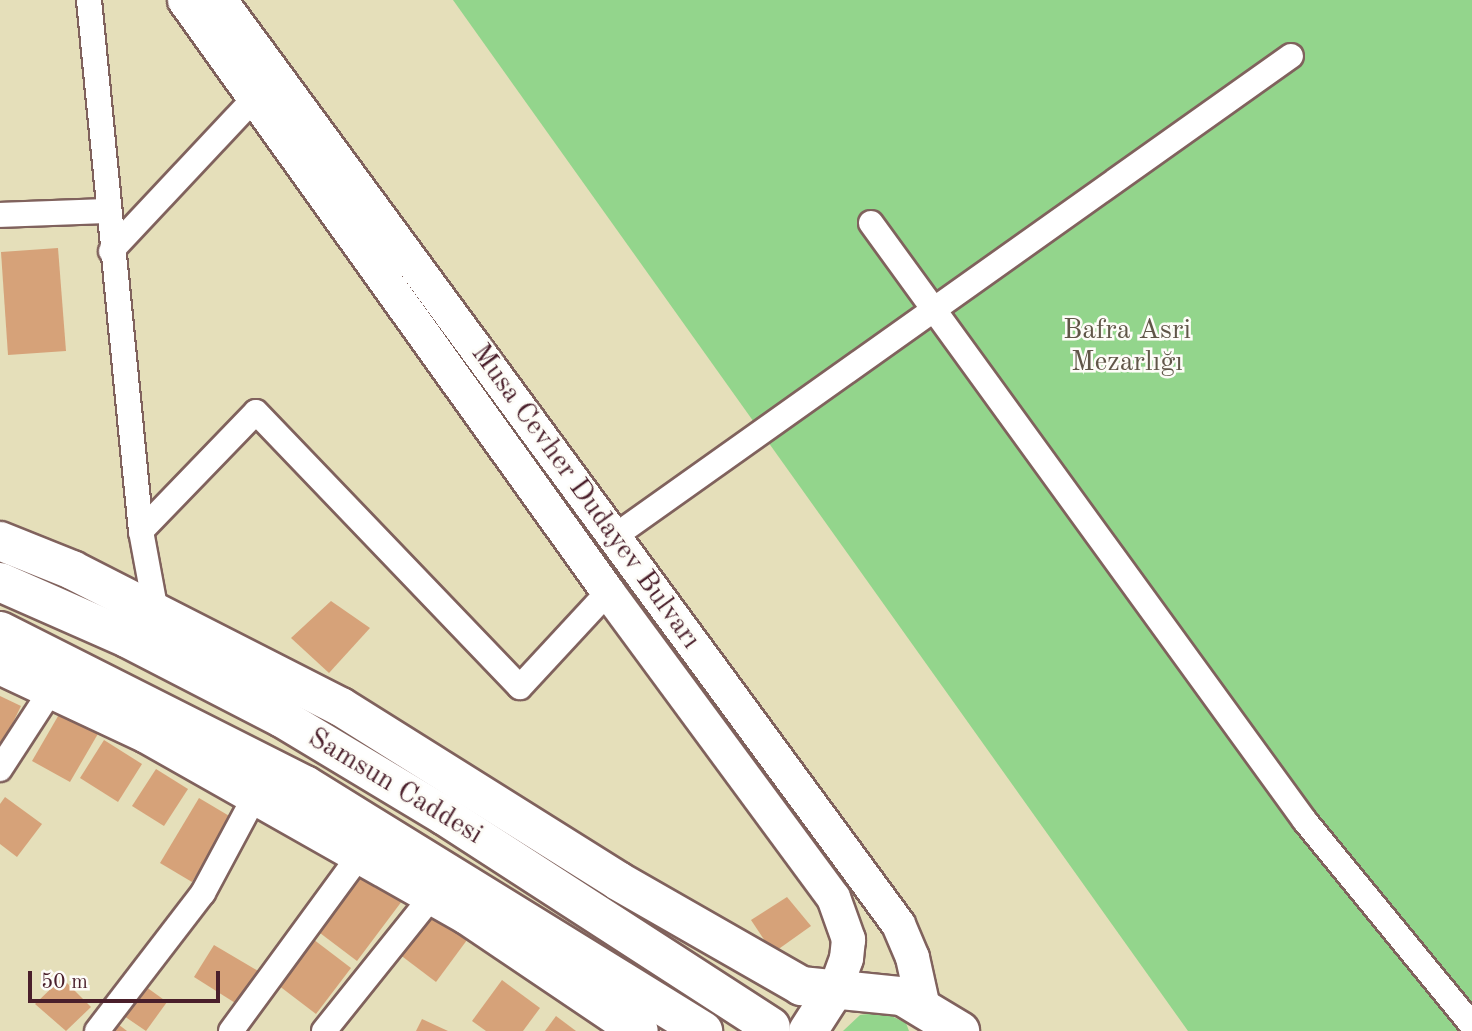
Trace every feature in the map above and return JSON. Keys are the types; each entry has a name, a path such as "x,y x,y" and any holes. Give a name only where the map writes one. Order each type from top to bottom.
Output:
{"highway":[{"path":"0,541 72,570 341,706 618,881 801,986 902,996 926,1019 960,1031"},
{"name":"Samsun Caddesi","path":"0,582 127,638 282,719 445,816 790,1029"},
{"name":"Samsun Caddesi","path":"0,631 305,785 703,1031"},
{"path":"0,664 147,734 432,896 639,1031"},
{"path":"790,1029 835,989"}],"main road":[{"name":"Musa Cevher Dudayev Bulvarı","path":"184,0 252,101 833,897 848,939 846,958 835,989"},
{"name":"Musa Cevher Dudayev Bulvarı","path":"220,0 898,924 912,957 926,1019"}],"street":[{"path":"89,0 111,251 141,531 156,612"},
{"path":"615,536 1291,56"},
{"path":"111,251 252,101"},
{"path":"0,215 108,211"},
{"path":"871,223 932,311 1305,821 1472,1025"},
{"path":"141,531 256,412 520,687 608,592"},
{"path":"0,769 52,689"},
{"path":"97,1031 203,893 255,796"},
{"path":"231,1031 360,855"},
{"path":"324,1031 432,896"}],"green space":[{"name":"Bafra Asri Mezarlığı","path":"453,0 1472,0 1472,1031 1188,1031"},
{"path":"883,1012 906,1023 909,1031 843,1031 860,1015"}],"building":[{"path":"58,248 66,351 8,355 1,252"},
{"path":"331,601 370,628 329,673 291,638"},
{"path":"0,696 21,706 2,745 0,744"},
{"path":"61,711 99,732 70,782 32,761"},
{"path":"104,740 142,764 118,802 80,778"},
{"path":"156,769 188,789 164,826 132,806"},
{"path":"5,797 42,824 17,857 0,844 0,804"},
{"path":"199,798 231,817 192,882 160,863"},
{"path":"361,870 402,901 357,961 316,930"},
{"path":"787,897 811,926 773,953 751,920"},
{"path":"431,912 467,940 436,982 399,954"},
{"path":"309,936 351,968 316,1014 274,982"},
{"path":"214,945 260,972 240,1006 194,977"},
{"path":"62,978 91,1007 66,1031 35,1004"},
{"path":"502,980 540,1008 523,1031 486,1031 472,1021"},
{"path":"142,984 167,1002 146,1031 121,1014"},
{"path":"556,1016 576,1031 545,1031"},
{"path":"422,1019 448,1031 416,1031"},
{"path":"114,1021 127,1031 106,1031"}]}
